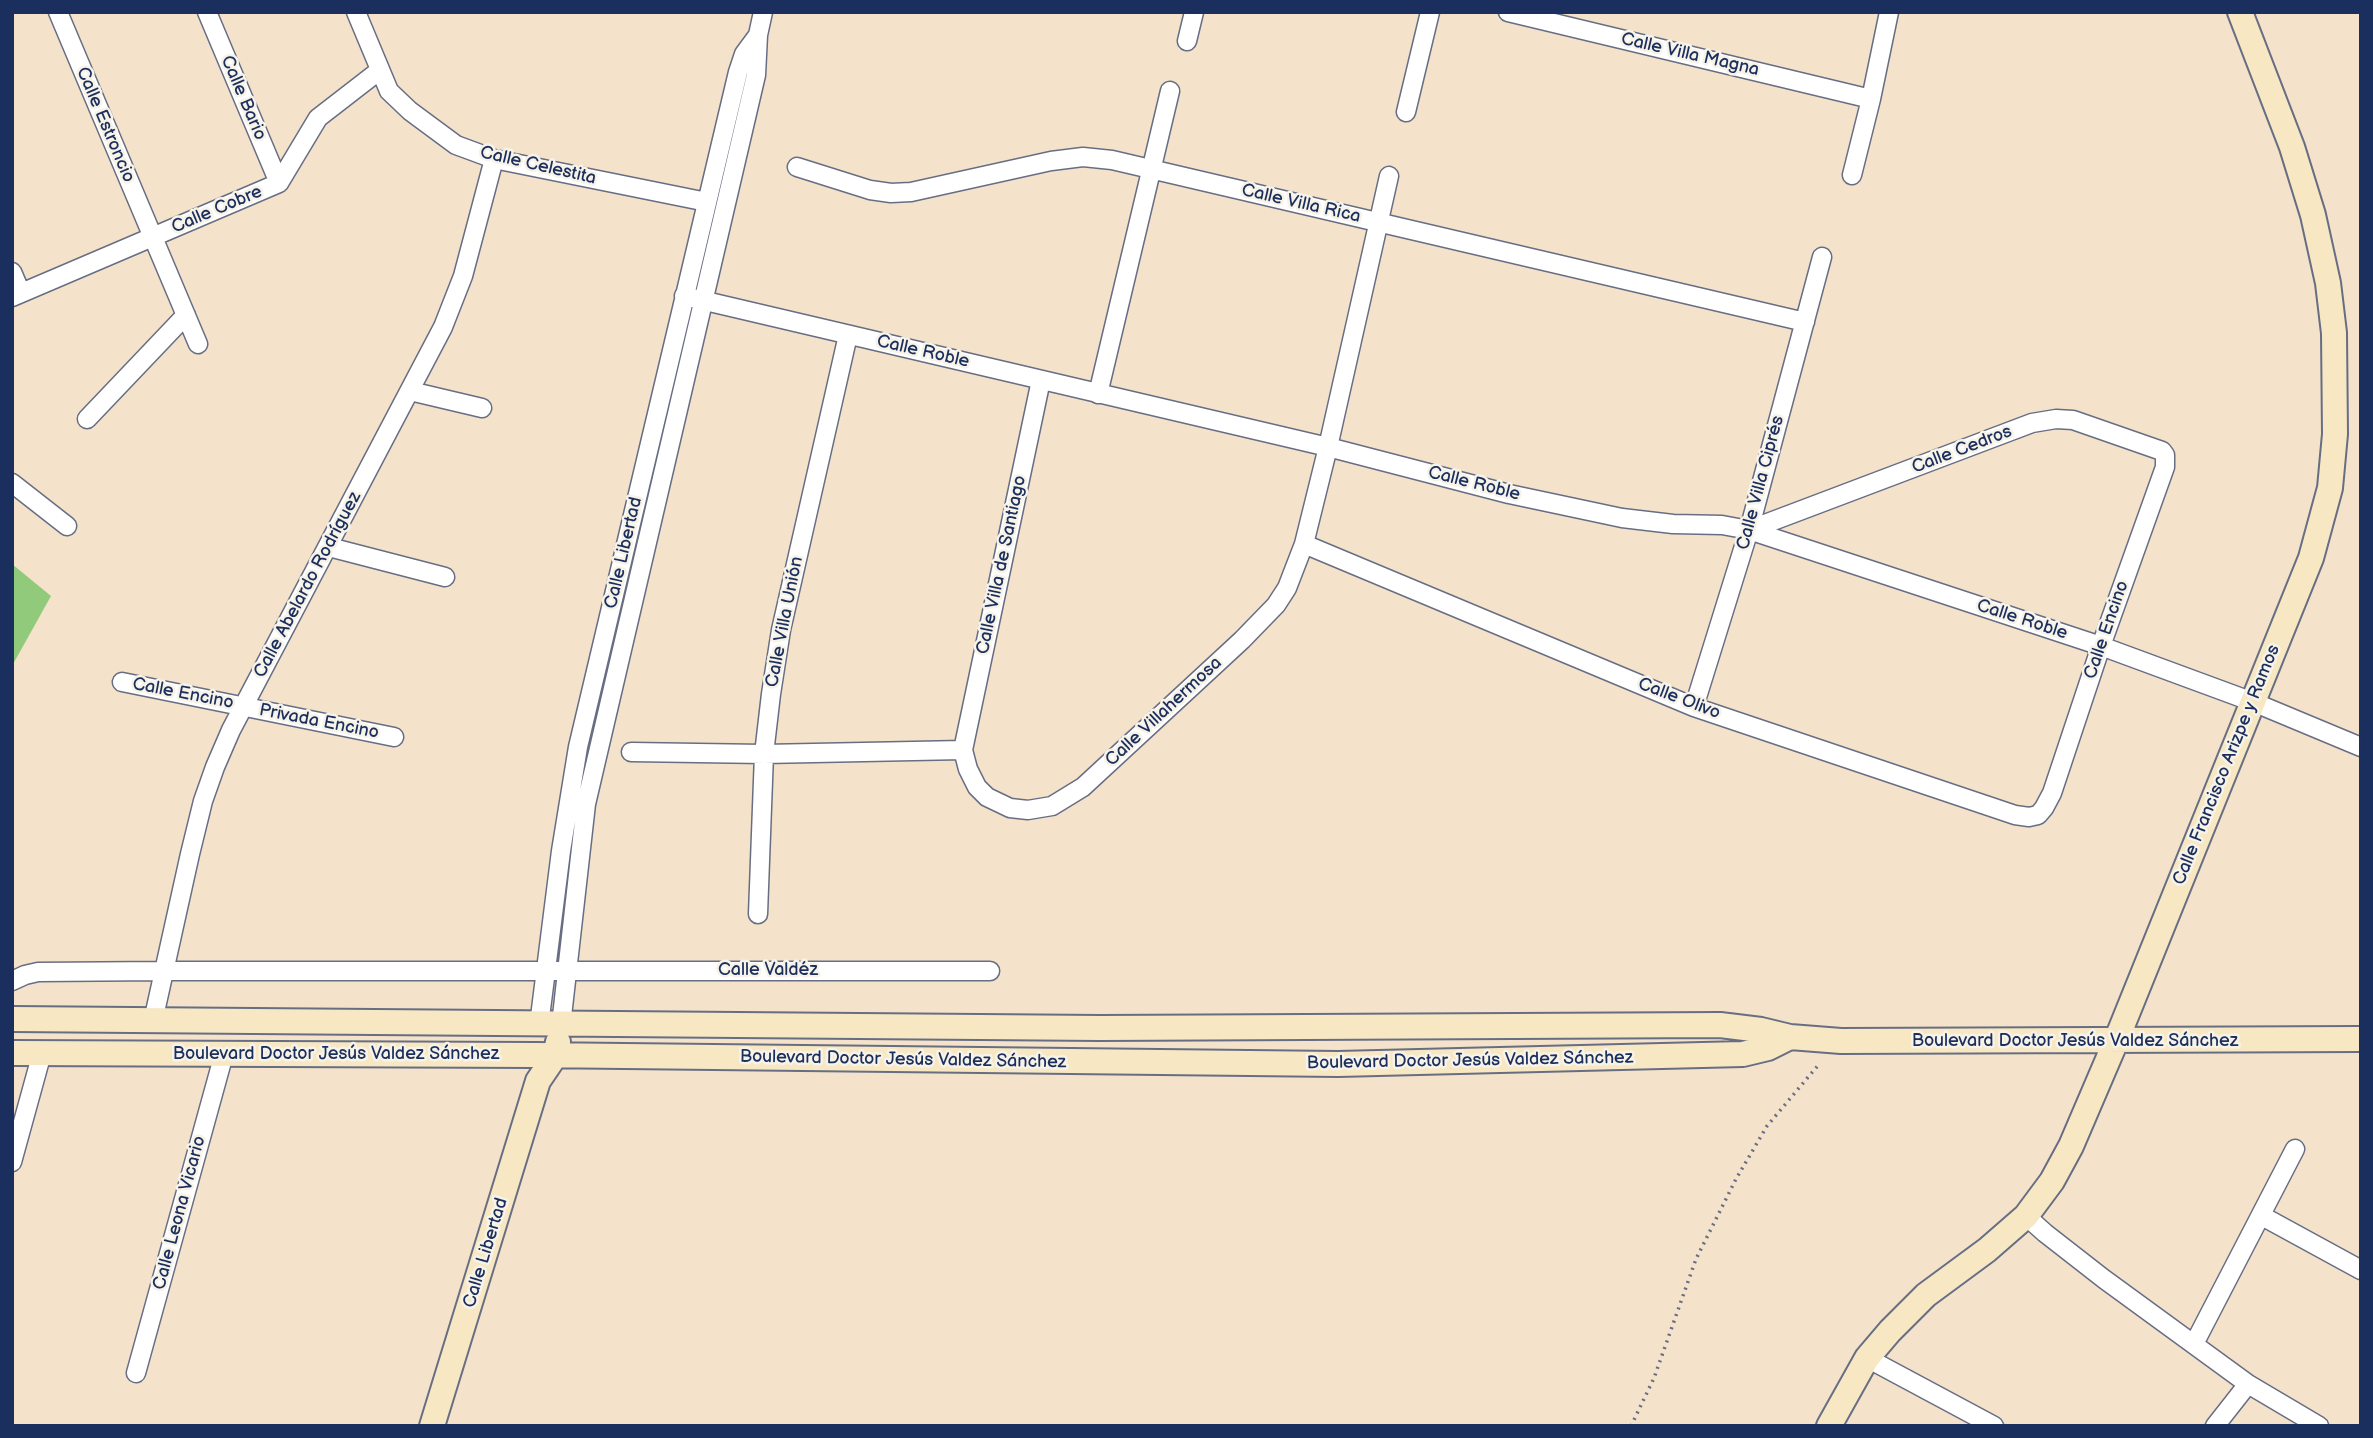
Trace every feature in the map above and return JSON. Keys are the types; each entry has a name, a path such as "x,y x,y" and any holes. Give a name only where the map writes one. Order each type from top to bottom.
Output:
{"main road":[{"name":"Calle Francisco Arizpe y Ramos","path":"1829,1426 1867,1358 1926,1295 1978,1257 2026,1216 2052,1181 2071,1146 2116,1041 2311,558 2330,488 2335,434 2334,333 2328,283 2313,215 2292,147 2240,12"},
{"name":"Boulevard Doctor Jesús Valdez Sánchez","path":"12,1019 550,1025 1720,1025 1790,1037 1841,1041 2361,1039"},
{"name":"Calle Libertad","path":"432,1426 538,1080 550,1025"},
{"path":"1149,1027 1151,1063"},
{"name":"Boulevard Doctor Jesús Valdez Sánchez","path":"12,1054 545,1055 1338,1064 1743,1054 1768,1048 1790,1037"}],"street":[{"name":"Calle Estroncio","path":"58,12 198,344"},
{"name":"Calle Bario","path":"207,12 279,183"},
{"name":"Calle Celestita","path":"356,12 389,91 410,111 456,145 494,159 707,202"},
{"name":"Calle Libertad","path":"550,1025 547,971 570,851 586,804 705,301 756,75 758,35 763,12"},
{"path":"1187,41 1194,12"},
{"path":"1406,112 1430,12"},
{"name":"Calle Villa Magna","path":"1508,12 1871,99"},
{"path":"1852,175 1889,12"},
{"name":"Calle Libertad","path":"550,1025 569,970 570,851 578,747 738,72 744,54 758,35"},
{"name":"Calle Cobre","path":"17,295 279,183 318,118 380,70"},
{"path":"1098,394 1170,91"},
{"name":"Calle Villa Rica","path":"797,167 870,190 911,192 1051,161 1083,157 1112,160 1805,321"},
{"name":"Calle Abelardo Rodríguez","path":"153,1021 203,801 220,755 443,327 459,288 494,159"},
{"name":"Calle Villahermosa","path":"963,750 968,769 987,797 997,803 1028,810 1052,806 1072,795 1242,640 1276,605 1293,575 1304,544 1389,176"},
{"name":"Calle Villa Ciprés","path":"1694,707 1749,530 1822,257"},
{"path":"12,272 17,295"},
{"name":"Calle Roble","path":"684,296 1328,447 1509,494 1622,518 1673,524 1722,525 1749,530 2101,646 2253,702 2361,747"},
{"path":"87,419 186,315"},
{"name":"Calle Villa Unión","path":"758,914 764,754 781,630 848,335"},
{"name":"Calle Villa de Santiago","path":"963,750 1041,380"},
{"path":"410,391 482,408"},
{"name":"Calle Cedros","path":"1749,530 2032,423 2056,419 2073,420 2162,452 2165,455 2165,467"},
{"name":"Calle Encino","path":"2052,793 2165,467"},
{"path":"12,483 67,526"},
{"name":"Calle Olivo","path":"1304,544 1694,707 2015,815 2038,815 2052,793"},
{"path":"329,547 445,576"},
{"name":"Calle Encino","path":"121,682 244,707"},
{"name":"Privada Encino","path":"244,707 394,737"},
{"path":"631,752 764,754 963,750"},
{"name":"Calle Valdéz","path":"12,981 38,972 990,971"},
{"path":"12,1163 42,1053"},
{"name":"Calle Leona Vicario","path":"136,1373 225,1054"},
{"path":"2194,1344 2295,1150"},
{"path":"2026,1216 2104,1279 2248,1384 2319,1426"},
{"path":"2262,1216 2361,1270"},
{"path":"1867,1358 1994,1426"},
{"path":"2215,1426 2248,1384"}],"path":[{"path":"1631,1426 1654,1378 1696,1259 1736,1179 1767,1126 1801,1082 1841,1041"}],"green space":[{"path":"12,564 51,596 12,666"}]}
